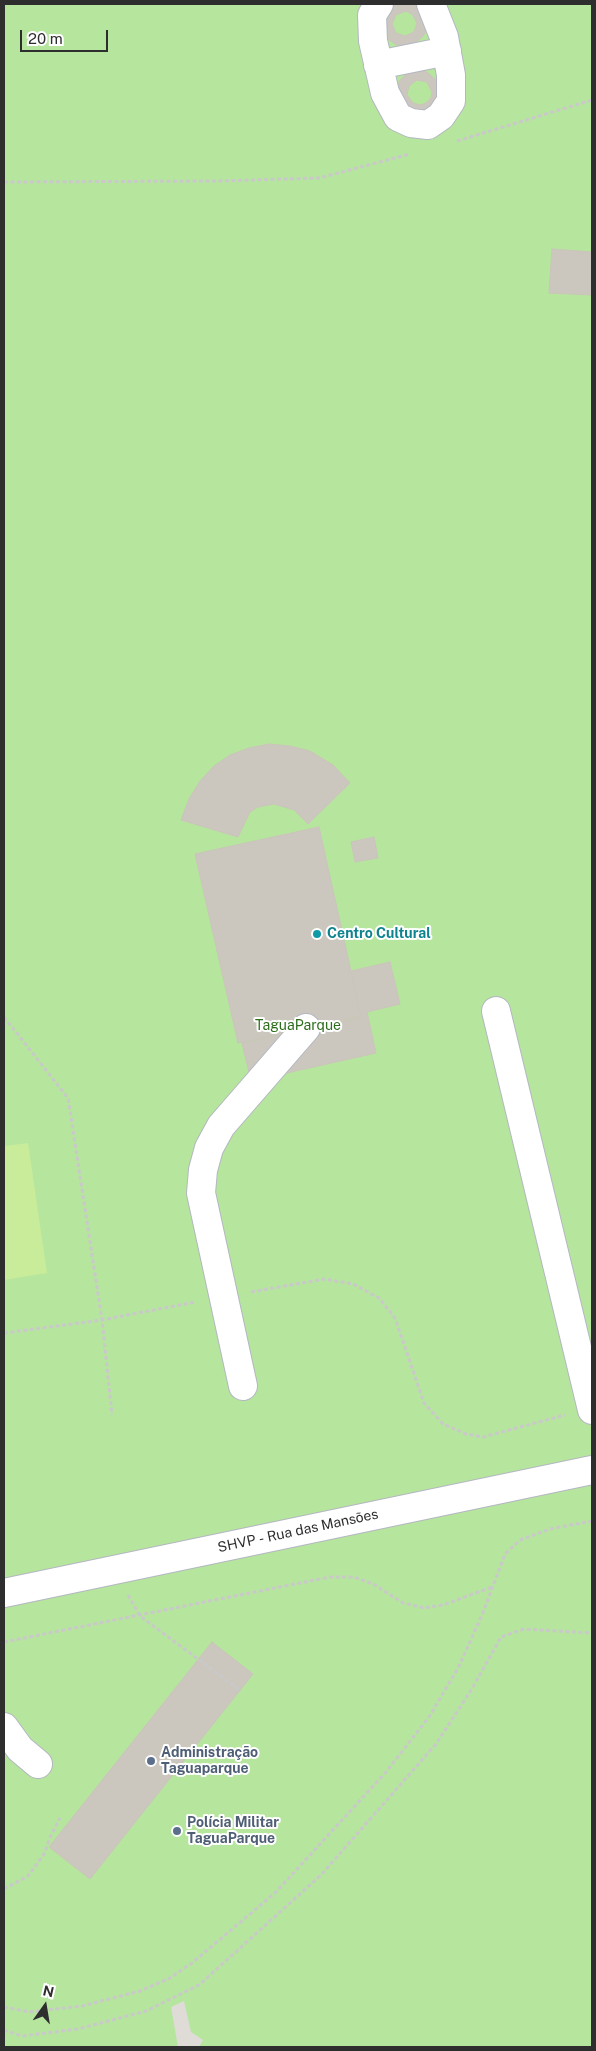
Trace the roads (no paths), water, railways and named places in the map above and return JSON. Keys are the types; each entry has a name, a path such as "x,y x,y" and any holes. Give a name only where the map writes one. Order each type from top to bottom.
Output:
{"street":[{"path":"379,4 372,15 374,48 385,93 398,116 411,123 428,125 441,116 451,102 451,75 447,50 440,25 430,4"},
{"path":"378,65 447,50"},
{"path":"496,1011 592,1409"},
{"path":"243,1386 202,1193 204,1170 209,1148 221,1126 306,1028"},
{"name":"SHVP - Rua das Mansões","path":"4,1593 592,1470"},
{"path":"4,1726 20,1749 38,1764"}],"place":[{"name":"Centro Cultural","path":"317,934"},
{"name":"Administração Taguaparque","path":"151,1761"},
{"name":"Polícia Militar TaguaParque","path":"177,1831"}],"park label":[{"name":"TaguaParque","path":"298,1026"}]}
